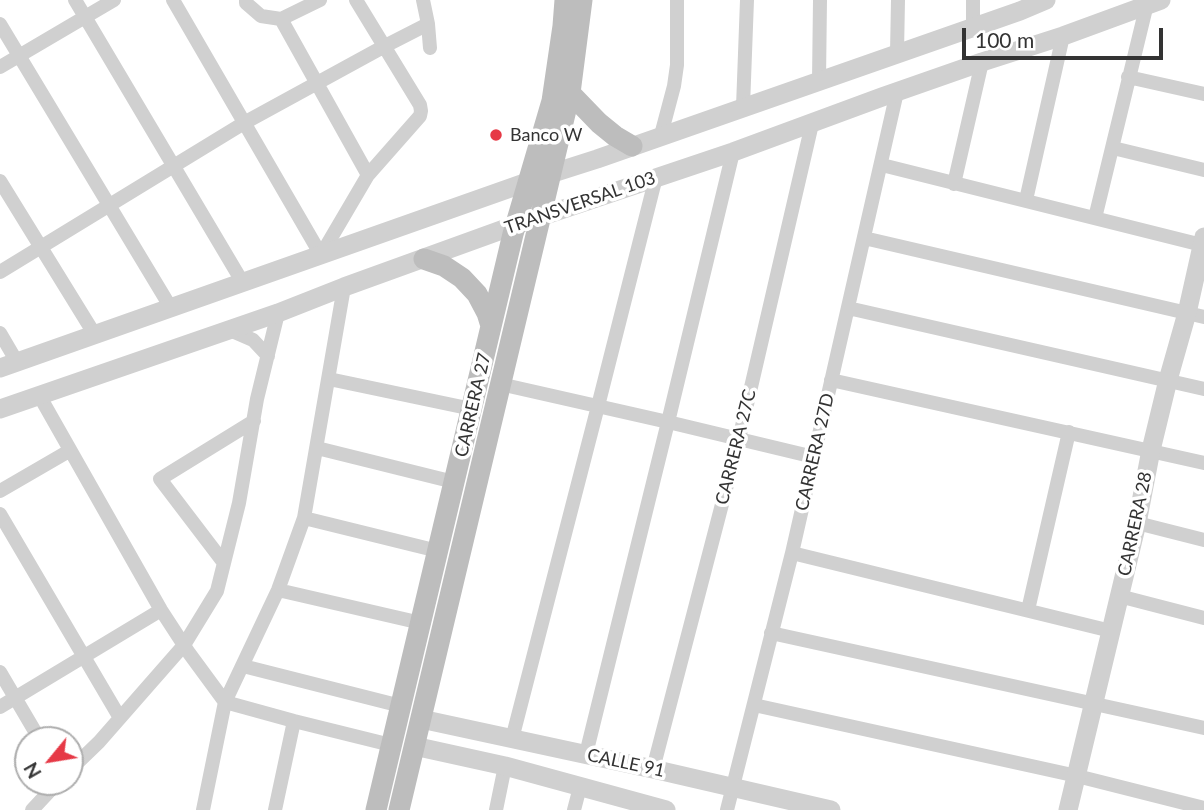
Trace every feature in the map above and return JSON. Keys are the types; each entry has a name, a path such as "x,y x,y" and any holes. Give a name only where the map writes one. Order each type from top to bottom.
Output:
{"main road":[{"name":"CARRERA 27","path":"376,810 516,225 552,101 565,0"},
{"name":"CARRERA 27","path":"398,810 423,748 430,721 500,384 570,93 582,0"},
{"path":"570,93 598,123 632,146"},
{"path":"424,259 444,266 462,278 477,294 491,326"}],"street":[{"path":"75,0 243,283"},
{"path":"0,66 114,0"},
{"path":"173,0 321,255 368,175 420,116 421,111 420,105 356,0"},
{"path":"246,0 261,16 281,19 318,1"},
{"path":"423,0 430,48"},
{"path":"662,135 677,65 677,0"},
{"path":"743,107 747,0"},
{"path":"819,81 820,0"},
{"path":"897,53 898,0"},
{"path":"973,0 973,27"},
{"name":"TRANSVERSAL 103","path":"9,365 1046,0"},
{"path":"1095,218 1128,77 1154,2"},
{"name":"TRANSVERSAL 103","path":"0,409 1154,2"},
{"path":"281,19 368,175"},
{"path":"0,24 171,308"},
{"path":"0,272 244,122 428,24"},
{"path":"1026,200 1063,36"},
{"path":"954,184 982,62"},
{"path":"1128,77 1204,94"},
{"name":"CARRERA 27D","path":"727,810 792,553 897,92"},
{"name":"CARRERA 27C","path":"653,769 739,439 812,124"},
{"path":"1113,148 1204,170"},
{"path":"586,754 733,152"},
{"path":"597,159 588,168 587,181 598,192 610,193"},
{"path":"882,165 1095,218 1203,241"},
{"path":"512,739 656,177"},
{"path":"0,181 95,335"},
{"path":"864,238 1196,315"},
{"name":"CARRERA 28","path":"1068,810 1168,380 1196,315 1203,241"},
{"path":"203,810 225,702 278,590 304,518 344,287"},
{"path":"848,309 1204,389"},
{"path":"84,755 186,649 217,590 239,503 278,313"},
{"path":"229,330 253,340 268,356"},
{"path":"0,333 9,365"},
{"path":"329,379 472,409"},
{"path":"831,380 1204,463"},
{"path":"500,384 814,457"},
{"path":"39,395 161,610 225,702 391,745"},
{"path":"224,563 160,479 254,421"},
{"path":"1028,610 1069,432"},
{"path":"317,448 454,482"},
{"path":"0,491 69,451"},
{"path":"0,514 120,718"},
{"path":"304,518 438,551"},
{"path":"1136,523 1204,540"},
{"path":"792,553 1111,631"},
{"path":"278,590 421,623"},
{"path":"1119,596 1204,618"},
{"path":"0,707 161,610"},
{"path":"771,633 1204,728"},
{"path":"243,666 401,706"},
{"path":"0,671 32,726"},
{"path":"754,705 1077,776 1204,808"},
{"path":"275,810 294,721"},
{"name":"CALLE 91","path":"430,721 831,810"},
{"name":"CALLE 91","path":"423,748 505,766 654,809"},
{"path":"496,810 505,766"},
{"path":"574,810 580,787"},
{"path":"32,810 45,796"}],"place":[{"name":"Banco W","path":"496,135"}]}
